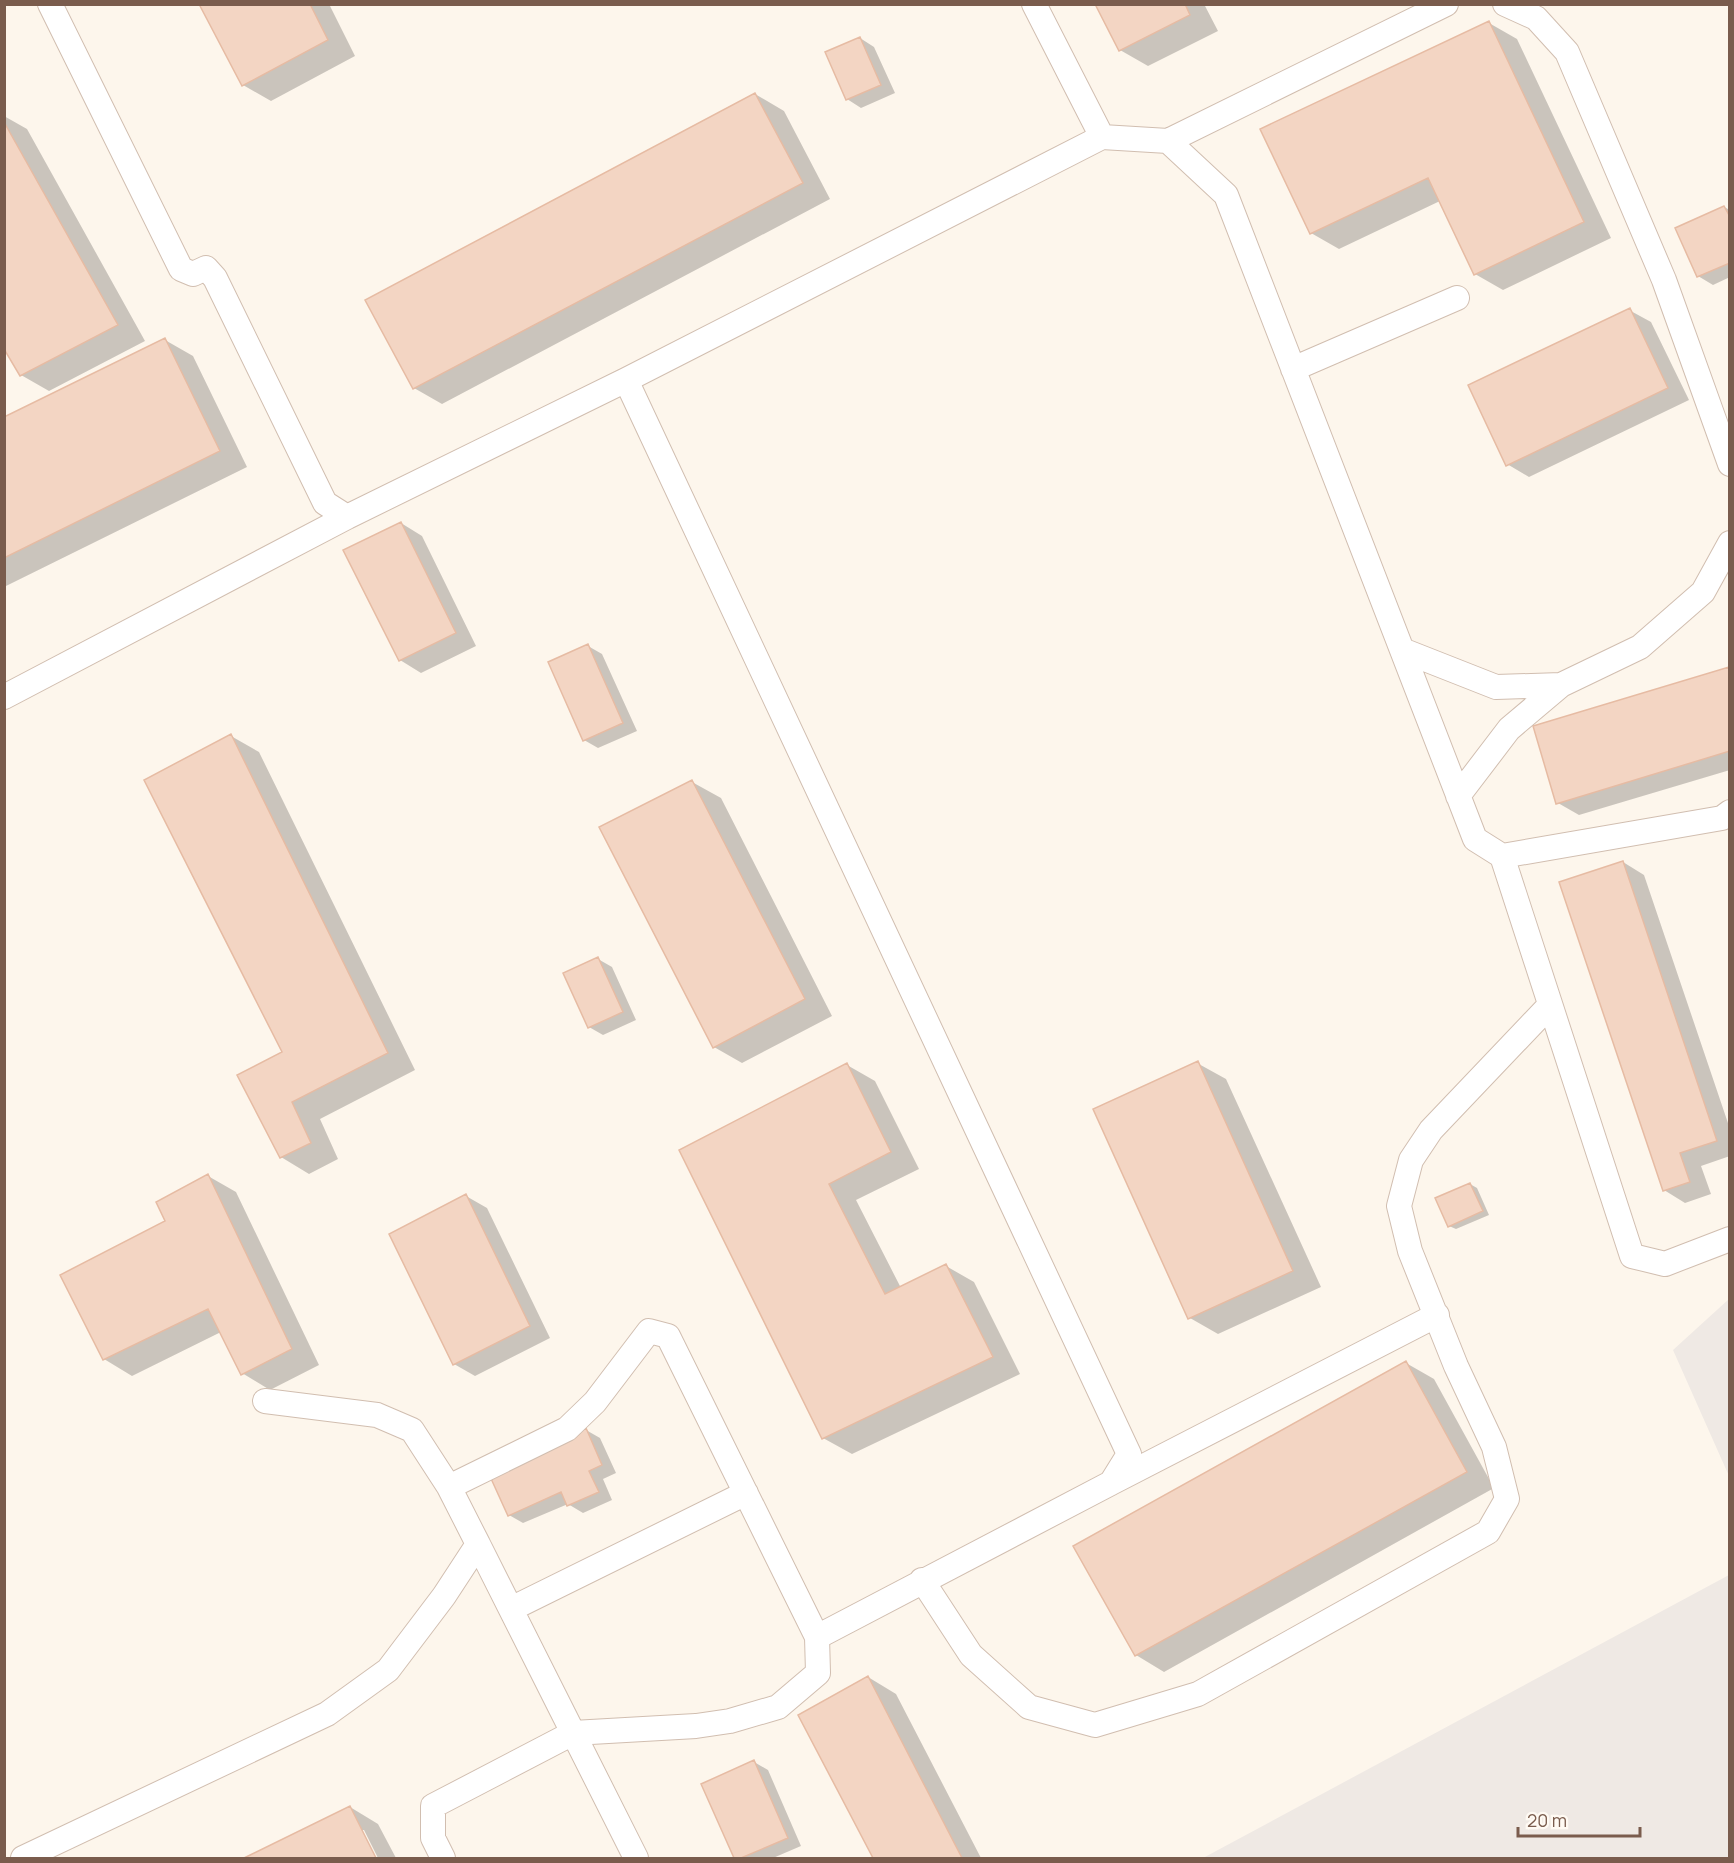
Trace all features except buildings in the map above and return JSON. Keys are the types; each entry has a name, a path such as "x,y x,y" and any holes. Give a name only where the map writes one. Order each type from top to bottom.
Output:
{"lane":[{"path":"50,4 181,269 193,274 206,268 215,278 325,503 347,517"},
{"path":"1034,4 1102,137"},
{"path":"4,697 347,517 626,380 1102,137 1168,141 1446,4"},
{"path":"1505,4 1536,18 1567,52 1664,280 1730,464"},
{"path":"1168,141 1226,195 1475,839 1502,856 1632,1256 1665,1264 1730,1239"},
{"path":"1293,369 1457,298"},
{"path":"626,380 1129,1454 1112,1483"},
{"path":"1458,796 1509,729 1561,685 1640,647 1703,592 1730,543"},
{"path":"1402,650 1496,687 1561,685"},
{"path":"1502,856 1722,818 1730,812"},
{"path":"922,1580 971,1655 1029,1707 1095,1725 1198,1694 1488,1532 1507,1499 1494,1447 1456,1366 1410,1251 1399,1206 1412,1160 1431,1130 1550,1005"},
{"path":"817,1637 922,1580 1437,1315"},
{"path":"443,1858 433,1838 433,1806 573,1733 696,1726 730,1720 778,1707 818,1673 817,1637 668,1336 649,1331 595,1402 567,1429 449,1486"},
{"path":"265,1401 377,1415 412,1430 449,1486 636,1858"},
{"path":"511,1609 746,1492"},
{"path":"23,1858 327,1714 388,1670 444,1596 478,1544"}],"shaded area":[{"path":"1729,1299 1729,1476 1673,1350"},
{"path":"1729,1575 1729,1858 1203,1858"}]}
